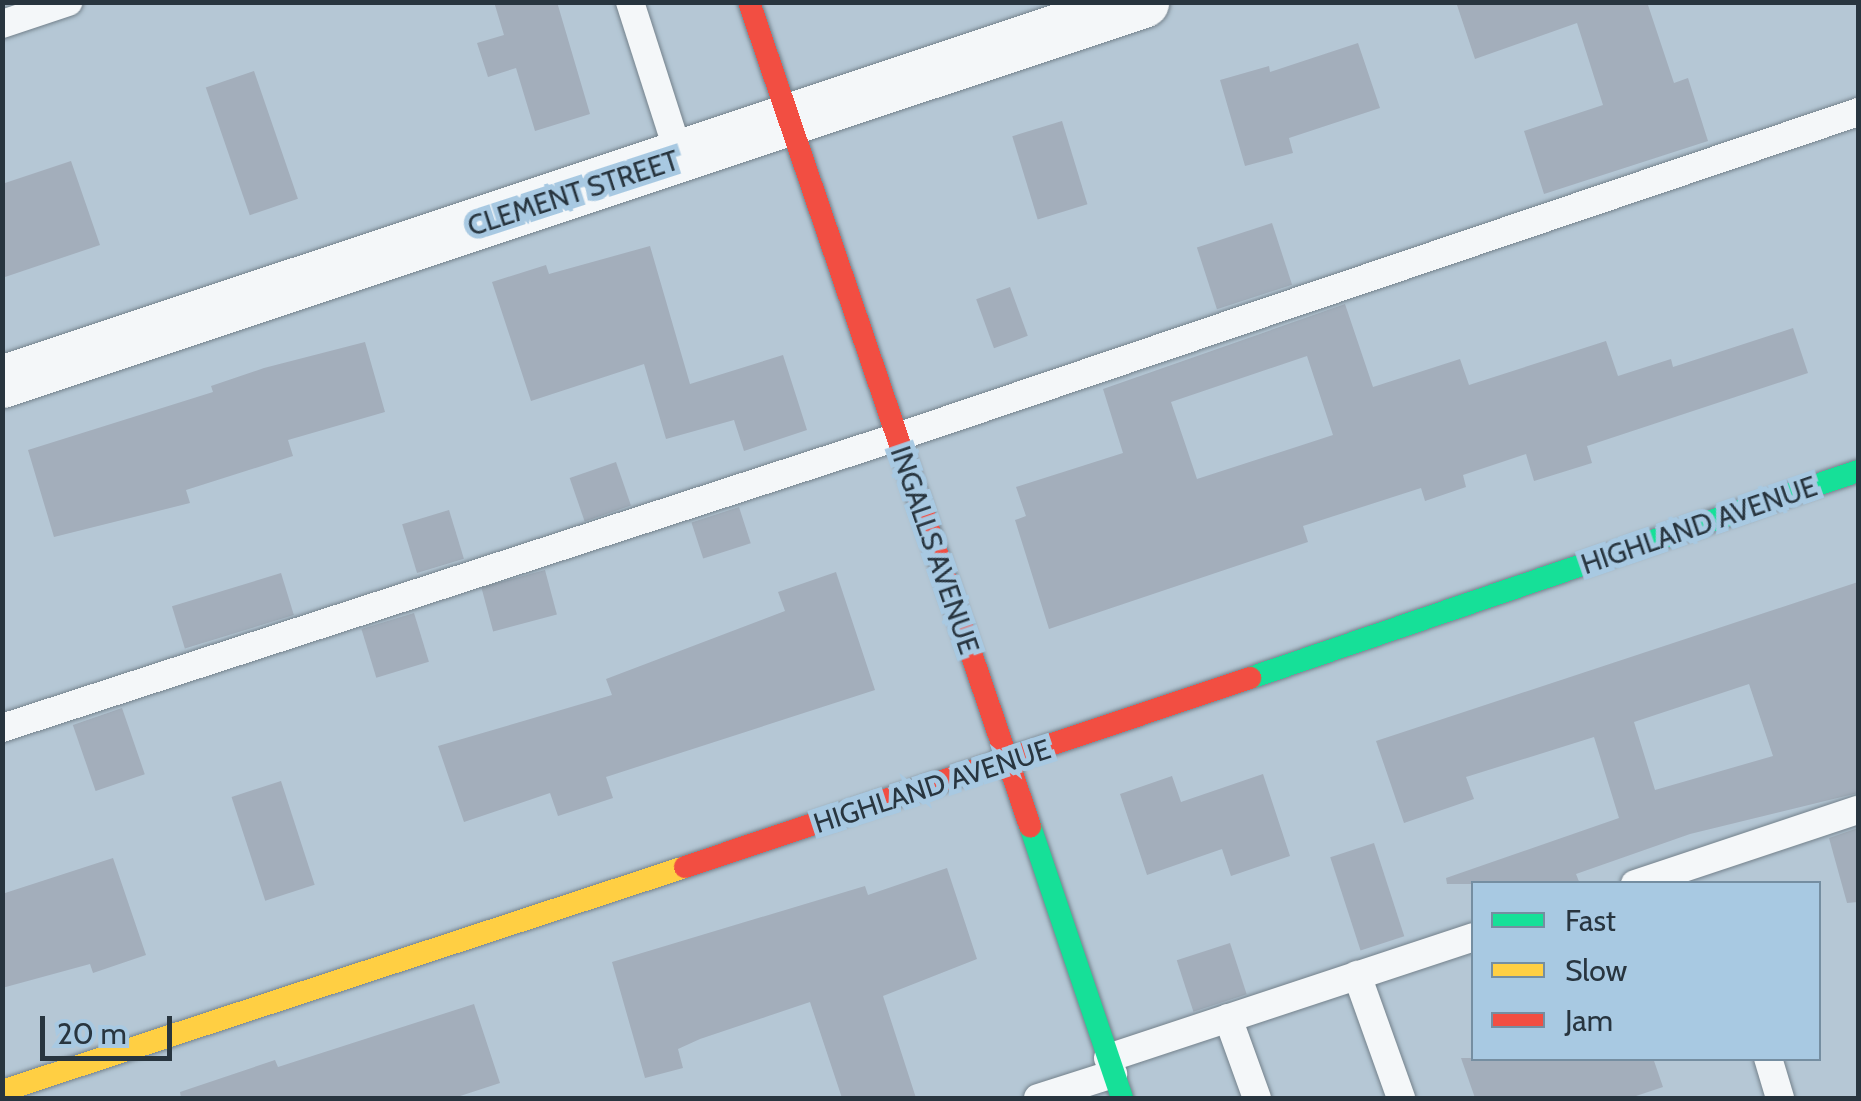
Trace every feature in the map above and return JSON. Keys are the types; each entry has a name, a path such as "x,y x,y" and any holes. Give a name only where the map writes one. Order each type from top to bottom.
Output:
{"street":[{"name":"INGALLS AVENUE","path":"749,2 1114,1077"},
{"name":"CLEMENT STREET","path":"2,382 1143,2"},
{"name":"HIGHLAND AVENUE","path":"2,1091 1007,761 1858,471"}],"lane":[{"path":"2,24 68,2"},
{"path":"630,2 680,158"},
{"path":"2,728 897,437 1858,112"},
{"path":"1644,881 1858,810"},
{"path":"1038,1098 1114,1077 1228,1018 1471,938"},
{"path":"1358,975 1401,1098"},
{"path":"1228,1018 1256,1098"},
{"path":"1769,1061 1780,1098"}],"building":[{"path":"494,2 557,2 590,114 535,131 516,68 488,77 477,43 504,35"},
{"path":"1456,2 1647,2 1674,83 1688,78 1708,141 1544,194 1524,131 1603,105 1577,23 1475,59"},
{"path":"1358,43 1380,108 1289,138 1293,153 1245,166 1220,80 1269,66 1270,72"},
{"path":"254,71 298,199 250,215 206,88"},
{"path":"1062,121 1087,204 1038,219 1012,136"},
{"path":"71,161 100,245 2,278 2,184"},
{"path":"1272,223 1292,285 1217,309 1197,247"},
{"path":"650,246 690,384 783,355 807,430 744,451 734,420 666,439 644,364 531,401 492,282 546,265 549,274"},
{"path":"1010,287 1028,336 994,348 976,299"},
{"path":"1345,304 1373,387 1460,359 1469,385 1606,341 1618,376 1671,359 1673,367 1793,328 1808,373 1587,446 1592,463 1534,481 1526,454 1463,475 1466,487 1425,501 1421,488 1303,526 1308,542 1049,629 1015,520 1026,516 1016,487 1123,453 1103,389","holes":["1307,356 1333,435 1197,479 1171,402"]},
{"path":"365,342 385,412 288,440 293,456 186,490 190,503 54,537 28,450 213,392 211,386 264,368"},
{"path":"616,462 631,505 585,521 570,478"},
{"path":"739,507 751,543 703,559 691,522"},
{"path":"449,510 464,559 417,573 402,524"},
{"path":"545,570 557,614 493,632 481,587"},
{"path":"836,572 875,690 606,777 613,798 558,816 550,793 464,822 438,746 612,695 606,679 785,611 778,592"},
{"path":"281,573 294,615 185,648 172,606"},
{"path":"1858,582 1858,793 1690,834 1576,874 1579,881 1447,884 1446,878 1619,818 1594,737 1466,777 1474,799 1404,823 1376,741","holes":["1749,684 1773,756 1655,790 1634,722"]},
{"path":"414,613 429,662 376,678 361,629"},
{"path":"122,708 145,774 96,791 73,725"},
{"path":"1263,774 1290,856 1231,876 1222,849 1147,875 1120,794 1172,776 1181,802"},
{"path":"281,781 315,885 265,901 232,797"},
{"path":"1858,828 1858,902 1847,903 1829,838"},
{"path":"1374,843 1404,936 1361,950 1330,857"},
{"path":"113,858 146,955 93,973 90,964 2,988 2,894"},
{"path":"947,868 977,959 883,996 916,1098 842,1098 810,1002 678,1049 683,1068 645,1078 612,962 865,886 868,895"},
{"path":"1230,943 1247,994 1193,1012 1177,960"},
{"path":"474,1004 500,1083 454,1098 181,1098 180,1092 275,1060 278,1067"},
{"path":"1461,1058 1654,1061 1663,1087 1630,1098 1475,1098"}],"traffic: fast":[{"path":"1250,678 1858,471"},
{"path":"1030,826 1122,1098"}],"traffic: slow":[{"path":"2,1091 685,867"}],"traffic: jam":[{"path":"749,2 1030,826"},
{"path":"685,867 1250,678"}]}
